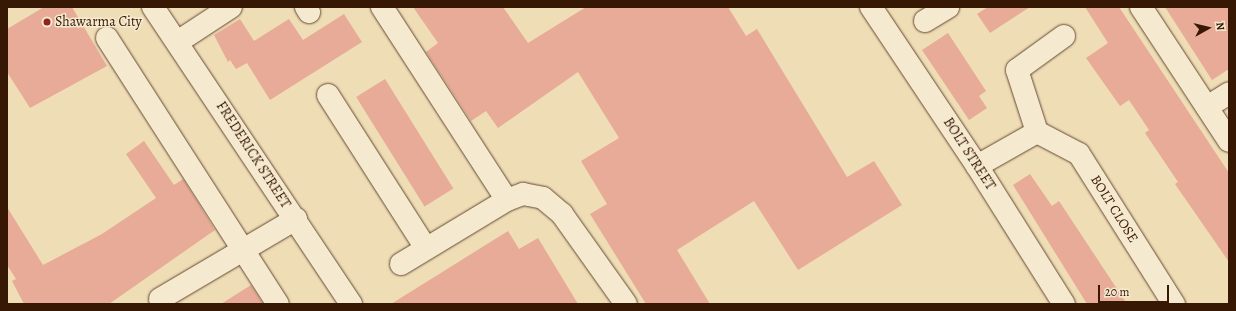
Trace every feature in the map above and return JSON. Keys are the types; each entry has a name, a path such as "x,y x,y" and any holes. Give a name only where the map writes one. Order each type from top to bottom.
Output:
{"street":[{"name":"FREDERICK STREET","path":"153,7 179,41 351,304"},
{"path":"179,41 231,7"},
{"path":"382,7 507,200"},
{"name":"BOLT STREET","path":"870,7 978,166 1064,304"},
{"path":"925,22 948,7"},
{"path":"1141,7 1229,141"},
{"path":"978,166 1037,132 1017,70 1064,36"},
{"path":"107,38 242,251 278,304"},
{"path":"1207,107 1229,92"},
{"path":"328,95 426,248"},
{"name":"BOLT CLOSE","path":"1037,132 1080,154 1174,304"},
{"path":"401,264 507,200 523,194 543,198 562,214 626,304"},
{"path":"160,298 296,219"}],"building":[{"path":"44,7 72,7 107,66 30,108 7,72 7,29"},
{"path":"413,7 503,7 528,43 586,7 728,7 746,36 757,29 847,177 874,161 902,205 798,270 754,201 677,250 710,304 646,304 590,214 607,204 581,161 619,138 578,72 498,128 486,111 471,121 426,52 438,43"},
{"path":"988,7 1030,7 990,33 977,14"},
{"path":"1085,7 1119,7 1229,173 1229,262 1175,184 1178,182 1145,133 1149,130 1129,100 1120,106 1086,58 1108,43"},
{"path":"1165,7 1229,7 1229,69 1212,80"},
{"path":"344,14 362,42 270,100 247,63 236,69 230,60 228,62 214,35 240,19 254,41 289,19 303,40"},
{"path":"948,33 986,91 979,96 987,108 969,120 922,50"},
{"path":"385,79 453,188 425,206 356,97"},
{"path":"144,141 174,185 183,179 215,230 109,304 24,304 12,281 16,279 7,265 7,207 43,265 102,234 156,198 126,154"},
{"path":"1030,174 1052,206 1059,201 1127,304 1087,304 1013,185"},
{"path":"508,231 519,249 538,238 578,304 391,304"},
{"path":"251,285 263,304 221,304"}],"place":[{"name":"Shawarma City","path":"47,22"}]}
